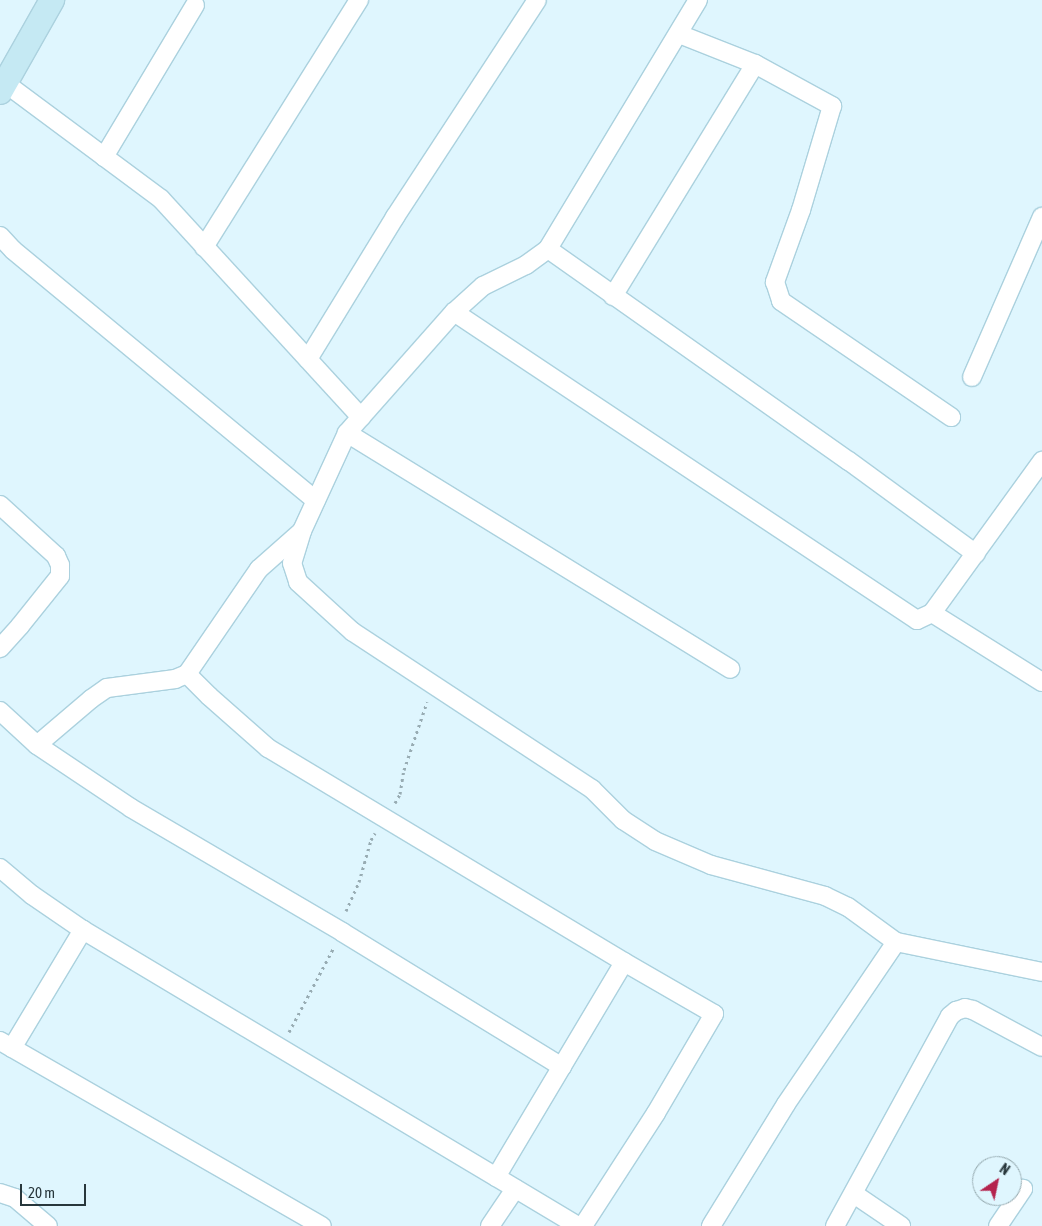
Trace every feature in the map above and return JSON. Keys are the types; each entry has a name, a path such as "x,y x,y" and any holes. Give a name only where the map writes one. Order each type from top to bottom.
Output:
{"street":[{"path":"52,0 3,88 104,157 160,199 360,417"},
{"path":"204,247 359,0"},
{"path":"308,359 395,217 537,0"},
{"path":"698,0 548,249 526,265 482,286 454,312 347,433 302,531 292,563 298,582 353,632 592,789 623,820 655,841 710,865 825,896 848,907 896,942 1042,972"},
{"path":"104,157 195,5"},
{"path":"679,34 755,64 832,106 801,210 775,282 781,302 951,417"},
{"path":"613,296 755,64"},
{"path":"972,377 1042,217"},
{"path":"0,236 13,250 316,501"},
{"path":"548,249 841,455 976,554"},
{"path":"454,312 917,620 932,614 1039,471"},
{"path":"347,433 730,669"},
{"path":"0,505 56,556 60,565 60,576 0,648"},
{"path":"37,745 91,699 108,688 175,679 187,674 259,569 302,531"},
{"path":"932,614 1042,682"},
{"path":"187,674 213,700 268,748 714,1014 656,1113 583,1226"},
{"path":"0,711 37,745 131,808 342,932 562,1067"},
{"path":"0,868 32,895 82,930 578,1226"},
{"path":"82,930 6,1044 322,1226"},
{"path":"711,1226 786,1104 896,942"},
{"path":"496,1177 624,962"},
{"path":"835,1226 950,1016 956,1011 965,1008 973,1010 1042,1047"},
{"path":"490,1226 515,1189"},
{"path":"0,1193 15,1198 48,1226"},
{"path":"854,1194 901,1226"},
{"path":"998,1226 1011,1206"}],"path":[{"path":"280,1048 342,932 342,922 359,882 371,840 400,794 404,770 433,685"}]}
